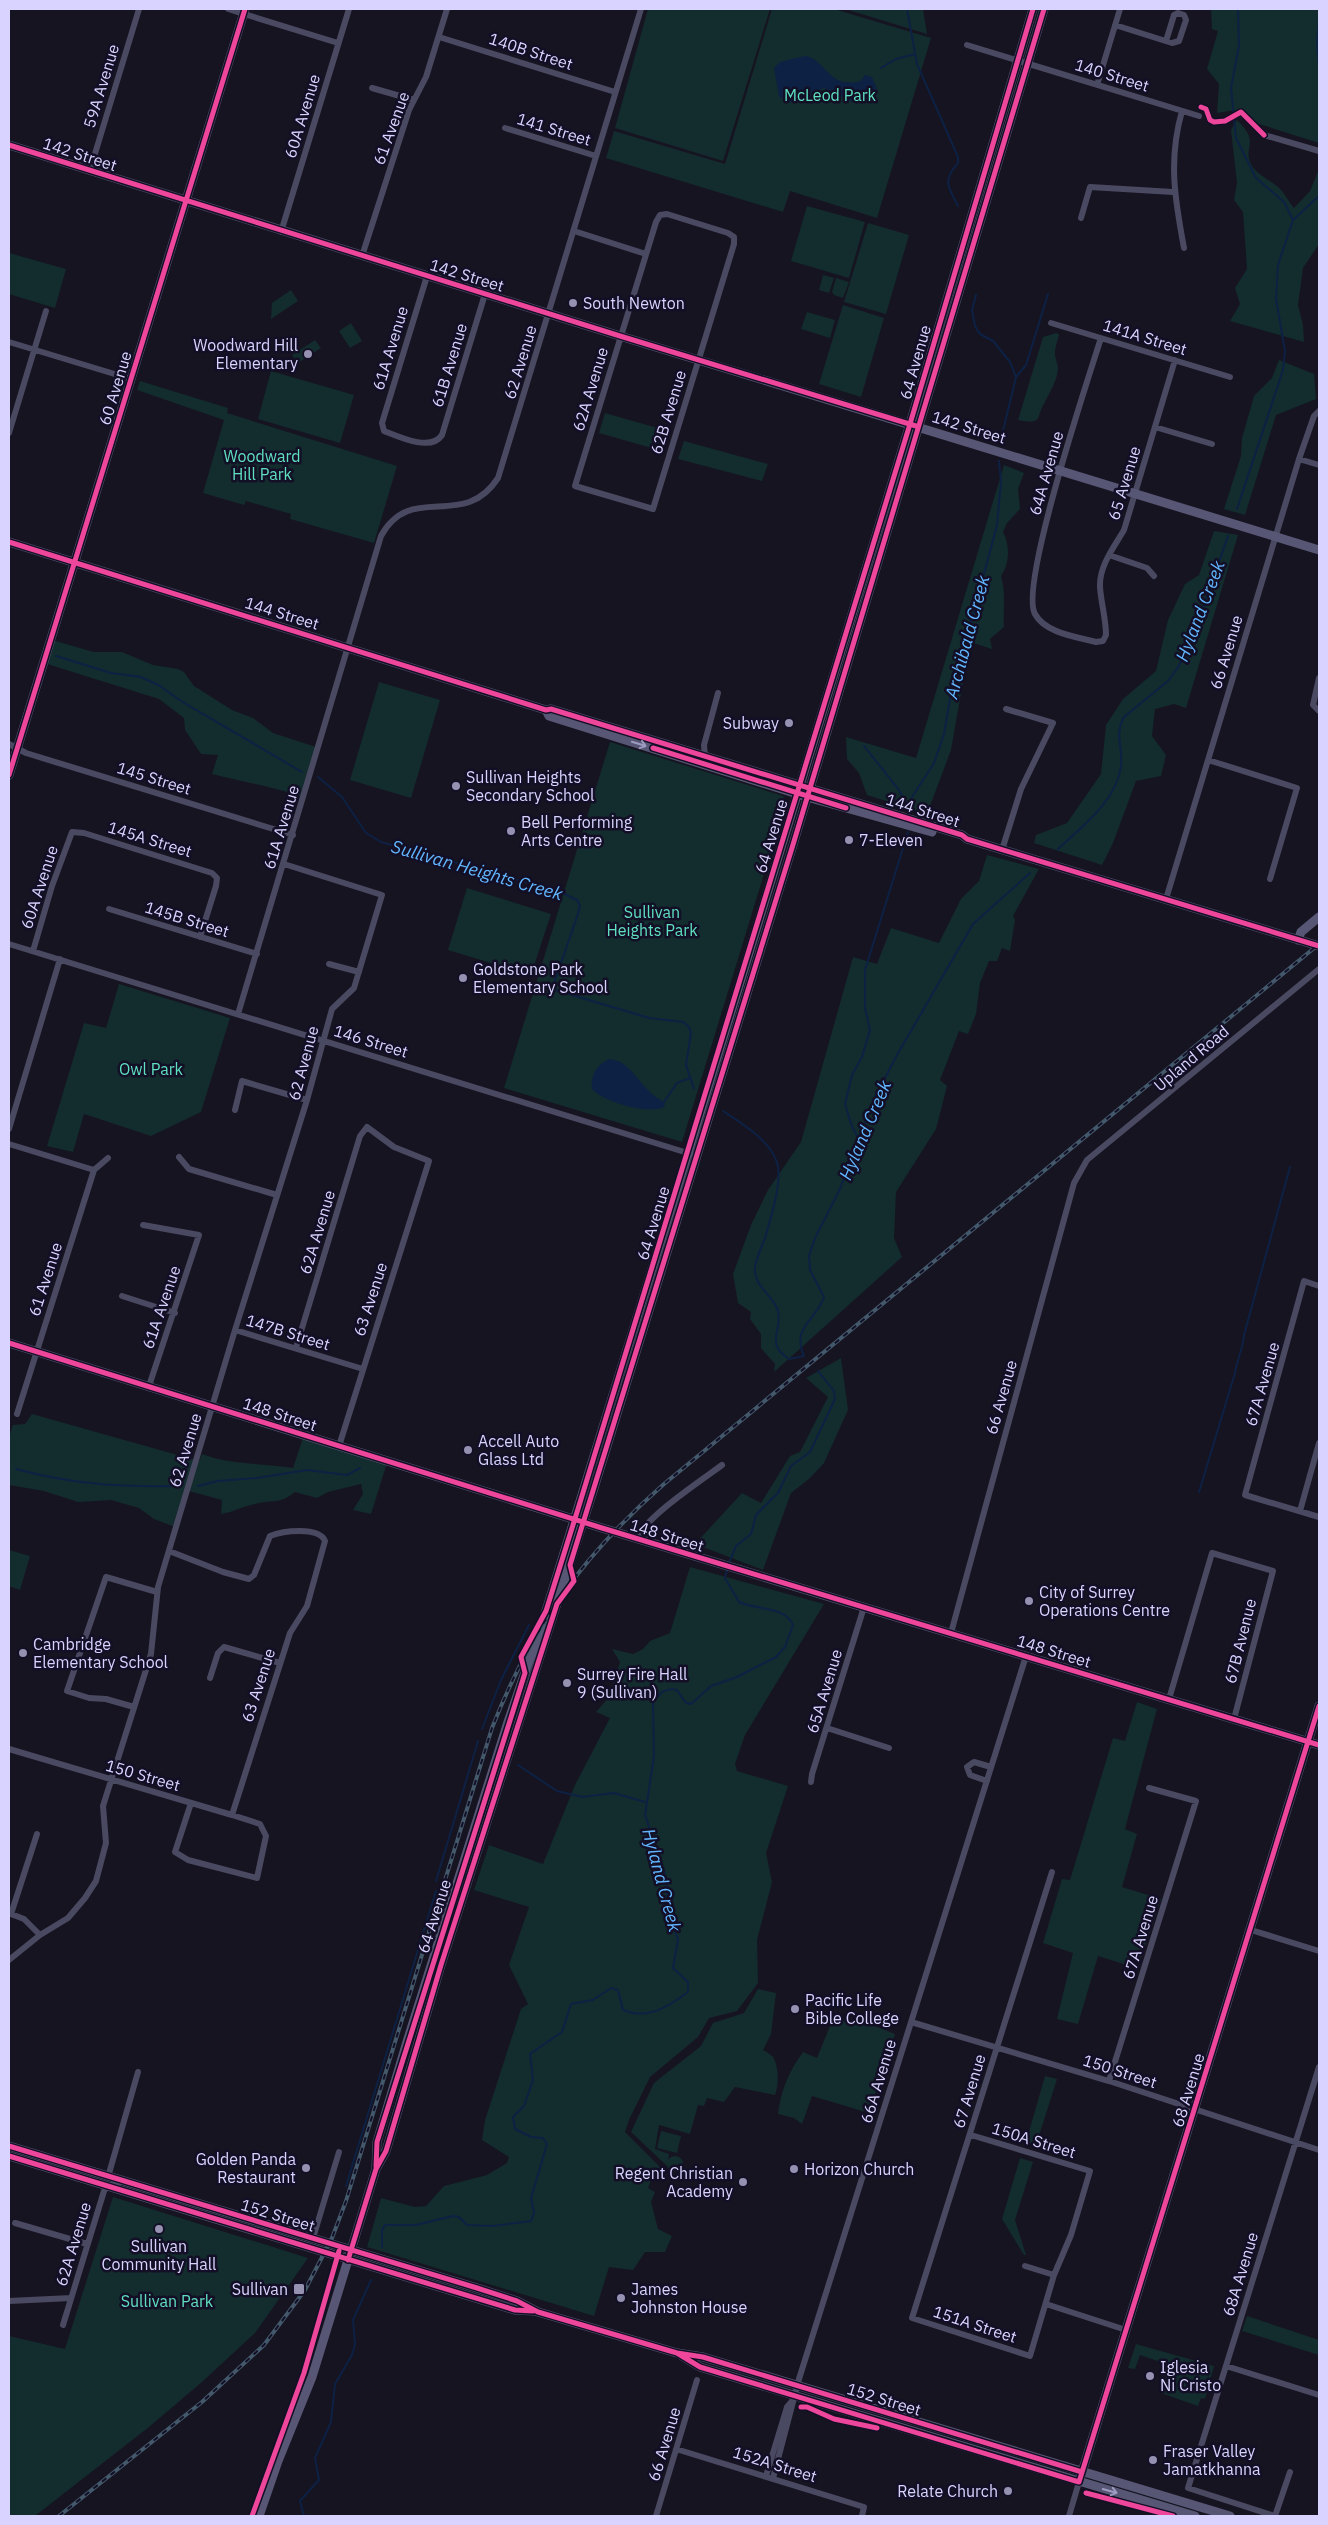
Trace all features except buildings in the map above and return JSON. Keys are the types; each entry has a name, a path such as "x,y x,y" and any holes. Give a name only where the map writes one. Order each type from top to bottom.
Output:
{"main road":[{"name":"64 Avenue","path":"692,1154 750,982 836,699 1033,9"},
{"name":"64 Avenue","path":"259,2516 278,2461 312,2376 376,2169 386,2151 488,1802 579,1521 692,1154 755,930 844,637 914,425 1044,9"},
{"name":"60 Avenue","path":"9,775 13,746 75,562 244,11"},
{"name":"142 Street","path":"9,145 281,232 1319,550"},
{"name":"144 Street","path":"9,542 546,710 551,709 703,754 798,789"},
{"path":"836,699 837,678 847,646 844,637"},
{"name":"144 Street","path":"546,710 549,716 714,767 798,789 960,840 965,839 1319,946"},
{"path":"769,920 765,916 772,893 771,878"},
{"path":"1298,940 1301,932 1319,917"},
{"path":"750,982 748,972 757,940 755,930"},
{"name":"148 Street","path":"9,1343 718,1564 1319,1744"},
{"name":"68 Avenue","path":"1080,2482 1319,1706"},
{"name":"152 Street","path":"9,2146 108,2181 348,2260 515,2310 538,2312"},
{"name":"152 Street","path":"9,2156 108,2181 122,2181 517,2301 538,2312 677,2354 703,2357 1230,2516"},
{"name":"152 Street","path":"677,2354 700,2366 794,2398 1195,2516"}],"street":[{"name":"59A Avenue","path":"90,170 139,9"},
{"path":"228,9 244,11 338,43"},
{"name":"60A Avenue","path":"281,232 349,9"},
{"name":"61 Avenue","path":"362,256 373,216 381,200 414,100 426,77 447,9"},
{"name":"62 Avenue","path":"348,647 378,545 385,528 392,521 413,509 424,506 454,507 476,501 487,493 498,478 641,9"},
{"path":"1097,85 1120,9"},
{"path":"1115,25 1166,41 1179,41 1186,20 1184,15 1178,13 1174,15 1166,41"},
{"name":"140B Street","path":"439,37 615,92"},
{"name":"140 Street","path":"967,45 1199,116"},
{"path":"372,88 414,100"},
{"path":"1182,111 1175,134 1173,192 1184,248"},
{"name":"141 Street","path":"505,128 596,156"},
{"path":"1264,135 1319,151"},
{"path":"1080,218 1090,187 1173,192"},
{"name":"62B Avenue","path":"653,510 734,244 734,237 676,216 660,215"},
{"name":"62A Avenue","path":"653,510 575,486 620,336 660,215"},
{"path":"574,231 646,254"},
{"name":"61A Avenue","path":"426,276 382,428 387,432 429,444 436,442"},
{"name":"61B Avenue","path":"436,442 442,435 485,294"},
{"path":"9,433 46,311"},
{"name":"141A Street","path":"1051,323 1230,377"},
{"name":"64A Avenue","path":"1101,338 1037,557 1033,608 1038,618 1055,630 1096,642 1103,641"},
{"path":"9,342 131,379"},
{"name":"65 Avenue","path":"1103,641 1106,631 1100,584 1109,555 1124,530 1175,360"},
{"name":"66 Avenue","path":"1166,899 1299,459 1317,412"},
{"path":"1155,427 1212,444"},
{"path":"1299,459 1319,465"},
{"path":"1109,555 1147,568 1154,576"},
{"name":"61A Avenue","path":"238,1014 348,647"},
{"path":"1319,678 1312,705 1319,710"},
{"path":"714,767 703,754 718,693"},
{"path":"1002,850 1021,789 1053,723 1006,709"},
{"name":"145 Street","path":"13,746 26,753 292,835"},
{"path":"1208,760 1297,788 1270,879"},
{"name":"60A Avenue","path":"33,951 52,886 72,832"},
{"name":"145A Street","path":"72,832 212,873 217,878 216,886 200,937"},
{"name":"62 Avenue","path":"9,1960 40,1934 68,1918 85,1898 96,1880 106,1842 102,1812 151,1654 157,1592 235,1330 307,1100 332,1010 354,988 382,895 284,864"},
{"name":"145B Street","path":"109,909 257,954"},
{"name":"146 Street","path":"9,944 692,1154"},
{"path":"9,1129 60,960"},
{"path":"329,964 359,972"},
{"name":"Upland Road","path":"1080,1169 1087,1160 1319,969"},
{"path":"235,1110 242,1081 307,1100"},
{"name":"62A Avenue","path":"296,1348 360,1136 367,1127"},
{"name":"63 Avenue","path":"339,1446 429,1161 394,1147 367,1127"},
{"path":"9,1144 94,1170 108,1158"},
{"path":"179,1157 189,1169 277,1195"},
{"name":"66 Avenue","path":"951,1633 1074,1183 1080,1169"},
{"name":"61 Avenue","path":"17,1414 94,1170"},
{"name":"61A Avenue","path":"143,1225 199,1235 149,1386"},
{"name":"67A Avenue","path":"1300,1511 1245,1494 1304,1281 1319,1286"},
{"path":"122,1296 174,1313"},
{"name":"147B Street","path":"235,1330 363,1369"},
{"path":"1319,1443 1300,1511 1319,1517"},
{"path":"637,1539 640,1532 658,1514 722,1465"},
{"name":"63 Avenue","path":"169,1551 223,1572 243,1578 252,1578 270,1536 308,1532 320,1534 325,1538 325,1544 307,1606 290,1633 232,1815"},
{"name":"67B Avenue","path":"1169,1699 1212,1553 1273,1571 1234,1719"},
{"path":"134,1707 106,1699 89,1698 68,1691 106,1577 157,1592"},
{"name":"65A Avenue","path":"811,1782 864,1607"},
{"path":"210,1678 218,1653 224,1647 280,1663"},
{"name":"66A Avenue","path":"769,2477 787,2407 794,2398 1026,1656"},
{"path":"826,1728 889,1748"},
{"name":"150 Street","path":"9,1749 232,1815 260,1824 266,1832 264,1852 257,1878 188,1860 175,1852 191,1803"},
{"path":"987,1781 970,1776 967,1767 974,1762 991,1767"},
{"name":"67A Avenue","path":"1109,2081 1196,1801 1148,1788"},
{"path":"37,1834 11,1914 24,1918 40,1934"},
{"name":"67 Avenue","path":"912,2318 1052,1872"},
{"path":"1251,1930 1319,1950"},
{"name":"150 Street","path":"911,2022 1109,2081 1319,2150"},
{"name":"68A Avenue","path":"1275,2516 1188,2488 1319,2067"},
{"name":"62A Avenue","path":"63,2325 108,2181 138,2072"},
{"name":"150A Street","path":"971,2135 1090,2171 1070,2235 1054,2275"},
{"path":"313,2238 339,2152"},
{"path":"15,2223 87,2244"},
{"path":"1025,2266 1054,2275 1046,2304 1126,2330"},
{"path":"9,2301 71,2298"},
{"name":"151A Street","path":"912,2318 1030,2356 1046,2304"},
{"path":"1226,2366 1319,2395"},
{"name":"66 Avenue","path":"656,2516 697,2380"},
{"name":"152A Street","path":"676,2449 864,2507 862,2516"},
{"path":"1275,2516 1290,2472"},
{"name":"68 Avenue","path":"1069,2516 1080,2482"}],"green space":[{"path":"648,9 770,9 723,161 615,128"},
{"name":"McLeod Park","path":"772,9 834,9 931,38 877,218 790,191 783,212 606,158 614,131 725,164"},
{"path":"845,9 923,9 927,34"},
{"path":"1211,9 1319,9 1319,143 1234,116 1235,110 1217,113 1219,84 1207,69 1218,31 1212,29"},
{"path":"1237,120 1248,134 1250,140 1249,159 1252,166 1284,193 1294,208 1310,191 1319,169 1319,244 1303,268 1298,305 1303,325 1304,342 1230,321 1240,304 1235,288 1247,269 1243,212 1234,200 1237,183 1231,130"},
{"path":"807,206 865,222 849,278 791,261"},
{"path":"868,223 909,235 886,314 844,302"},
{"path":"9,253 66,269 55,308 9,294"},
{"path":"823,275 834,278 829,293 819,290"},
{"path":"836,278 849,282 843,298 834,295 832,292"},
{"path":"291,290 298,301 271,319 272,303"},
{"path":"843,305 884,318 861,397 819,384"},
{"path":"807,312 835,320 830,338 801,329"},
{"path":"351,323 362,341 350,348 339,331"},
{"path":"1056,333 1059,334 1055,348 1058,369 1053,386 1038,419 1032,422 1018,420 1043,337"},
{"path":"315,340 321,348 298,363 292,355"},
{"path":"1279,360 1314,374 1316,399 1276,415 1245,515 1224,509 1241,456 1242,438 1254,396 1272,378"},
{"path":"271,371 354,395 340,443 258,419"},
{"name":"Woodward Hill Park","path":"140,381 228,408 227,413 397,466 374,543 290,519 291,514 246,501 244,505 203,493 224,420 137,390"},
{"path":"605,413 668,431 662,451 599,433"},
{"path":"684,441 768,464 762,481 678,459"},
{"path":"1004,465 1024,473 1018,489 1020,509 1007,523 1003,532 1008,554 1001,576 1004,595 1004,627 990,639 992,649 970,642 951,750 927,814 867,795 859,773 847,759 846,737 916,758"},
{"path":"1214,531 1238,535 1186,708 1174,704 1155,709 1152,736 1166,755 1161,776 1136,781 1113,843 1102,865 1034,843 1036,835 1067,823 1101,774 1106,725 1123,699 1156,671 1168,620 1185,584 1199,575"},
{"path":"52,640 94,652 122,652 153,665 178,669 184,672 194,686 232,710 253,718 273,733 316,747 300,796 212,774 218,755 201,754 185,730 184,718 159,699 44,663"},
{"path":"379,682 440,700 411,798 350,780"},
{"name":"Sullivan Heights Park","path":"610,742 783,796 786,802 682,1142 504,1088"},
{"path":"987,855 1039,869 1013,916 1015,920 1010,951 1002,948 997,961 989,961 980,983 976,1014 968,1034 959,1031 940,1080 947,1086 936,1129 896,1192 894,1238 902,1257 774,1372 775,1364 761,1348 761,1334 750,1319 751,1312 738,1303 733,1274 751,1225 768,1190 801,1142 853,957 877,964 891,928 939,943 961,899 979,881"},
{"path":"467,888 551,914 531,975 448,950"},
{"name":"Owl Park","path":"119,984 230,1018 201,1112 151,1136 84,1114 73,1152 47,1146 84,1023 106,1028"},
{"path":"841,1358 848,1410 824,1463 809,1479 791,1493 763,1570 695,1544 742,1493 761,1503 790,1456 800,1452 828,1397 806,1378"},
{"path":"32,1414 199,1461 202,1454 235,1462 293,1468 303,1438 387,1463 371,1514 353,1510 363,1494 361,1484 328,1492 317,1498 295,1492 285,1499 251,1505 221,1514 222,1500 189,1491 175,1527 154,1519 139,1508 111,1500 78,1502 44,1491 9,1485 9,1437 13,1425 25,1424"},
{"path":"9,1550 30,1556 20,1590 9,1586"},
{"path":"690,1567 824,1604 745,1735 735,1764 737,1771 788,1786 766,1853 772,1882 757,1940 758,1983 737,2011 709,2018 698,2037 650,2077 625,2132 661,2168 660,2174 653,2175 648,2188 655,2192 651,2202 658,2229 672,2236 665,2252 645,2252 633,2270 609,2267 594,2316 367,2247 381,2198 415,2207 426,2206 444,2186 487,2175 507,2163 509,2157 482,2140 485,2120 521,2009 528,2004 509,1965 529,1907 474,1890 489,1845 543,1864 575,1785 610,1718 596,1712 609,1697 620,1662 612,1649 633,1654 643,1649 650,1641 670,1633"},
{"path":"1137,1702 1157,1709 1125,1829 1137,1834 1122,1887 1161,1899 1141,1958 1135,1959 1133,1967 1098,1956 1078,2024 1057,2019 1073,1953 1043,1943 1062,1879 1070,1880 1113,1738 1125,1741"},
{"path":"758,1989 776,1993 771,2034 763,2050 772,2056 775,2061 778,2081 775,2095 735,2087 724,2102 707,2098 704,2106 698,2105 690,2134 659,2125 655,2149 669,2154 667,2166 631,2132 654,2083 701,2046 713,2023 744,2013"},
{"path":"857,2019 895,2034 869,2113 812,2096 802,2124 794,2118 778,2114 786,2081 803,2052 817,2058 832,2021"},
{"path":"1045,2076 1057,2079 1036,2145 1026,2142"},
{"path":"661,2131 681,2136 677,2153 657,2148"},
{"path":"675,2156 683,2164 675,2172 667,2164"},
{"path":"1020,2158 1033,2162 1015,2220 1026,2255 1024,2255 1002,2219"},
{"name":"Sullivan Park","path":"113,2197 308,2258 255,2333 202,2382 149,2427 35,2516 9,2516 9,2336 65,2349"},
{"path":"1247,2316 1319,2340 1319,2355 1242,2331"},
{"path":"1136,2344 1214,2366 1205,2399 1201,2398 1198,2406 1161,2393 1169,2365 1140,2355 1135,2369 1128,2368"}],"water":[{"path":"805,56 818,62 834,78 841,81 850,83 861,81 865,75 872,77 877,89 852,102 824,88 809,94 800,103 786,102 779,96 774,68 780,62"},
{"path":"609,1059 616,1060 627,1067 651,1093 665,1103 664,1107 648,1109 626,1106 598,1094 592,1089 592,1079 595,1071"}],"waterway":[{"name":"Archibald Creek","path":"907,9 917,64 958,157 958,163 948,180 949,189 958,206"},
{"path":"1238,9 1239,46 1231,88 1236,138 1256,178 1284,202 1293,220"},
{"path":"1319,21 1317,44 1319,66"},
{"path":"881,68 896,59 915,54"},
{"name":"Hyland Creek","path":"1237,509 1283,370 1285,351 1276,299 1278,265 1293,220 1319,196"},
{"path":"1016,377 1026,365 1048,294"},
{"name":"Archibald Creek","path":"976,295 972,310 975,326 980,334 993,341 1010,362 1016,377 1001,439"},
{"name":"Archibald Creek","path":"907,805 934,763 944,734 955,670 969,630 997,525 1001,482 999,461"},
{"name":"Hyland Creek","path":"1058,849 1097,812 1113,791 1121,766 1119,735 1121,723 1124,717 1168,681 1179,666 1196,628 1228,536"},
{"name":"Sullivan Heights Creek","path":"56,656 111,673 141,677 160,686 181,701 302,772"},
{"path":"864,746 899,790 907,805"},
{"name":"Sullivan Heights Creek","path":"318,777 342,797 366,833 381,842 558,891 577,900 580,906 553,986 555,990 649,1018 683,1022 689,1027 691,1033 686,1065 694,1089"},
{"name":"Archibald Creek","path":"858,1138 851,1124 845,1104 852,1075 862,1057 870,1030 865,1008 865,970 908,832"},
{"name":"Hyland Creek","path":"723,1111 760,1138 767,1145 776,1160 779,1177 778,1187 766,1235 757,1260 755,1274 760,1286 772,1300 778,1311 777,1348 789,1359 804,1356 801,1346 803,1331 824,1297 810,1270 809,1256 815,1238 840,1189 874,1099 897,1055 973,924 1030,873"},
{"path":"664,1102 677,1083 690,1078"},
{"path":"1199,1492 1235,1373 1290,1167"},
{"name":"Hyland Creek","path":"729,1563 736,1546 751,1534 756,1515 778,1493 791,1466 810,1452 835,1399 834,1391 818,1371"},
{"path":"198,1486 218,1481 257,1478 307,1470 347,1475 360,1468"},
{"path":"16,1469 95,1484 176,1486"},
{"name":"Hyland Creek","path":"382,2247 382,2230 385,2225 416,2225 453,2216 459,2217 467,2225 493,2226 531,2221 534,2213 531,2198 547,2144 543,2138 531,2137 515,2129 513,2117 524,2106 533,2080 530,2054 562,2032 571,2004 593,2000 611,1988 618,1990 623,2010 641,2014 665,2007 688,1992 688,1982 673,1968 678,1940 671,1919 665,1874 645,1815 654,1756 653,1702 663,1692 673,1689 677,1690 685,1702 691,1704 711,1686 737,1677 776,1657 785,1647 793,1625 789,1619 777,1611 745,1605 739,1602 725,1578 727,1570"},
{"path":"482,1729 501,1680 529,1625"},
{"path":"436,1881 478,1741"},
{"path":"518,1765 557,1791 582,1797 614,1793 645,1802"},
{"path":"346,2186 436,1891"},
{"name":"Hyland Creek","path":"304,2516 300,2501 319,2480 315,2458 331,2422 335,2384 352,2355 355,2344 353,2320 371,2280"}],"railway":[{"path":"59,2516 202,2402 264,2345 305,2290 332,2238 346,2201 492,1728 524,1657 542,1625 584,1566 608,1538 664,1484 1319,944"}],"cycle path":[{"path":"9,775 245,9"},
{"path":"376,2167 377,2142 525,1673 521,1657 546,1611 578,1509 910,424 1033,9"},
{"path":"348,2260 376,2169 386,2151 441,1965 557,1604 574,1581 570,1565 792,848 1044,9"},
{"path":"1201,107 1206,109 1210,120 1214,122 1225,121 1241,112 1264,135"},
{"path":"9,145 620,336 916,426"},
{"path":"9,542 546,710 551,709 962,835 967,839 1319,946"},
{"path":"653,748 846,808"},
{"path":"9,1343 602,1528 1319,1745"},
{"path":"677,2353 700,2367 1079,2482 1319,1706"},
{"path":"9,2146 477,2288 517,2301 538,2312 677,2353 703,2357 1082,2472"},
{"path":"9,2156 515,2310 533,2311"},
{"path":"252,2516 304,2373 339,2251"},
{"path":"801,2407 807,2407 834,2419 877,2428"},
{"path":"1086,2493 1173,2516"}],"place":[{"name":"South Newton","path":"573,303"},
{"name":"Woodward Hill Elementary","path":"308,354"},
{"name":"Subway","path":"789,723"},
{"name":"Sullivan Heights Secondary School","path":"456,786"},
{"name":"Bell Performing Arts Centre","path":"511,831"},
{"name":"7-Eleven","path":"849,840"},
{"name":"Goldstone Park Elementary School","path":"463,978"},
{"name":"Accell Auto Glass Ltd","path":"468,1450"},
{"name":"City of Surrey Operations Centre","path":"1029,1601"},
{"name":"Cambridge Elementary School","path":"23,1653"},
{"name":"Surrey Fire Hall 9 (Sullivan)","path":"567,1683"},
{"name":"Pacific Life Bible College","path":"795,2009"},
{"name":"Golden Panda Restaurant","path":"306,2168"},
{"name":"Horizon Church","path":"794,2169"},
{"name":"Regent Christian Academy","path":"743,2182"},
{"name":"Sullivan Community Hall","path":"159,2229"},
{"name":"Sullivan","path":"299,2289"},
{"name":"James Johnston House","path":"621,2298"},
{"name":"Iglesia Ni Cristo","path":"1150,2376"},
{"name":"Fraser Valley Jamatkhanna","path":"1153,2460"},
{"name":"Relate Church","path":"1008,2491"}]}
